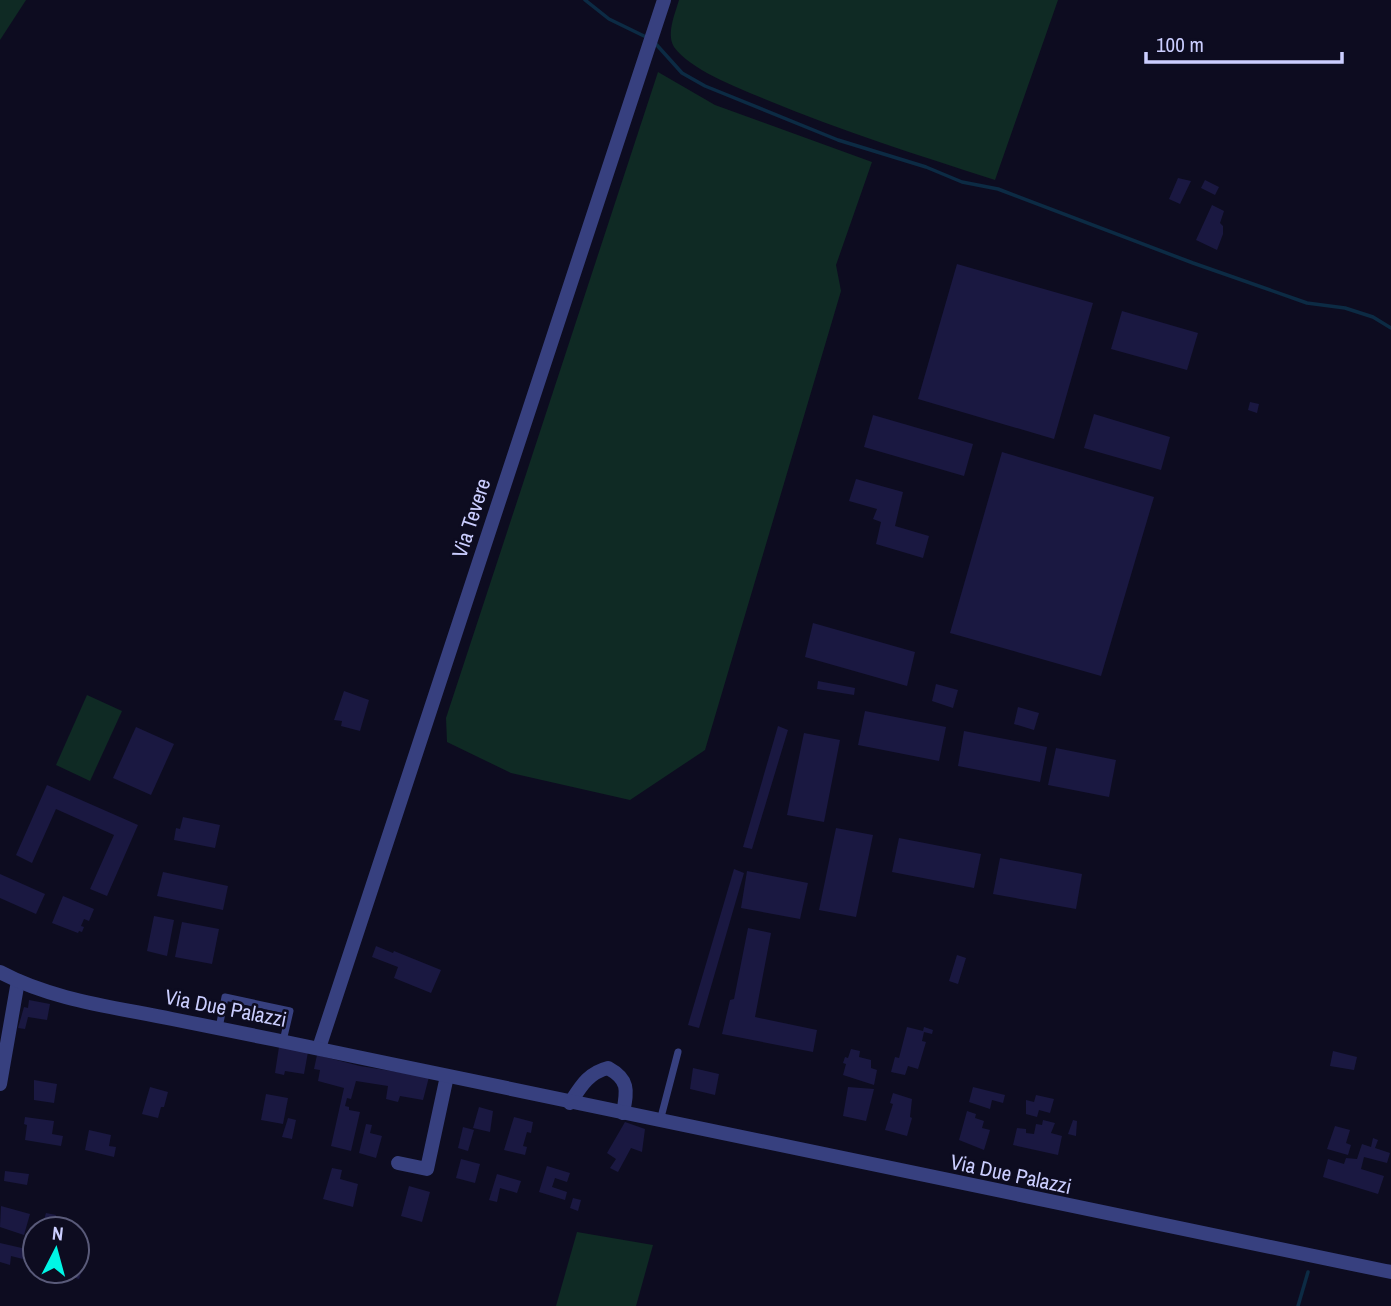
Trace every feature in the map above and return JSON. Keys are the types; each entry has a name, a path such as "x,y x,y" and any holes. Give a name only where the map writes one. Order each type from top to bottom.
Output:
{"street":[{"name":"Via Tevere","path":"319,1048 664,0"},
{"name":"Via Due Palazzi","path":"0,971 18,981 106,1006 319,1048 1014,1197 1391,1272"},
{"path":"0,1083 18,981"},
{"path":"570,1103 594,1071 608,1068 618,1073 624,1082 626,1090 622,1113"},
{"path":"398,1163 427,1169 447,1076"}],"lane":[{"path":"219,1028 225,997 290,1011 284,1041"},
{"path":"660,1121 678,1052"}],"green space":[{"path":"0,0 26,0 0,40"},
{"path":"679,0 1058,0 995,180 823,122 704,71 682,55 672,42 672,24"},
{"path":"658,72 715,105 872,162 836,265 841,291 705,750 630,800 511,773 447,742 446,718"},
{"path":"87,695 122,711 90,781 56,765"},
{"path":"577,1232 653,1245 636,1306 556,1306"}],"building":[{"path":"1178,178 1191,181 1180,204 1169,199"},
{"path":"1205,180 1219,187 1215,195 1201,188"},
{"path":"1212,205 1224,211 1220,223 1223,226 1223,234 1217,250 1196,240"},
{"path":"957,264 1093,303 1054,439 918,399"},
{"path":"1122,311 1198,333 1187,370 1111,349"},
{"path":"1250,402 1259,404 1257,413 1248,410"},
{"path":"1094,414 1170,437 1161,470 1084,448"},
{"path":"873,415 973,444 964,476 864,447"},
{"path":"1002,452 1154,497 1101,676 950,633"},
{"path":"856,479 903,492 895,526 929,536 923,558 876,544 881,522 873,519 877,509 849,501"},
{"path":"813,623 915,652 907,686 805,657"},
{"path":"818,681 855,688 854,695 817,689"},
{"path":"936,684 958,690 953,708 932,701"},
{"path":"344,691 369,700 360,731 341,726 342,721 334,720"},
{"path":"1018,707 1039,713 1034,730 1014,724"},
{"path":"865,711 946,727 939,761 858,745"},
{"path":"778,726 788,730 752,849 743,847"},
{"path":"136,727 174,744 151,795 113,778"},
{"path":"964,731 1047,747 1040,782 958,766"},
{"path":"804,733 840,740 824,822 787,815"},
{"path":"1056,748 1116,760 1109,797 1048,785"},
{"path":"47,785 138,825 107,896 90,889 114,835 56,809 32,863 16,855"},
{"path":"183,817 220,825 215,848 174,840 176,828 180,829"},
{"path":"836,828 873,835 856,917 819,910"},
{"path":"899,838 981,854 974,888 892,872"},
{"path":"1000,858 1082,874 1076,909 993,894"},
{"path":"734,869 744,873 699,1028 688,1025"},
{"path":"747,871 808,883 800,919 741,908"},
{"path":"163,872 228,886 223,910 157,896"},
{"path":"0,874 45,894 36,914 0,898"},
{"path":"63,896 94,909 89,921 84,919 82,932 78,933 52,923"},
{"path":"154,916 174,920 167,956 147,951"},
{"path":"182,922 219,929 212,964 175,957"},
{"path":"748,928 771,933 755,1017 817,1030 813,1052 722,1034 730,1000 734,999"},
{"path":"376,946 441,970 431,993 394,978 398,967 372,957"},
{"path":"957,955 966,958 958,984 949,981"},
{"path":"29,1000 50,1004 47,1020 28,1017 25,1029 18,1028 24,1007 28,1008"},
{"path":"907,1027 923,1031 924,1027 933,1030 932,1034 924,1032 922,1041 926,1042 918,1069 908,1066 905,1075 891,1072 895,1057 899,1058"},
{"path":"279,1047 308,1052 304,1074 285,1071 284,1075 275,1073"},
{"path":"851,1049 860,1051 859,1057 871,1060 871,1068 877,1070 874,1085 843,1075 846,1064 843,1063"},
{"path":"1333,1051 1357,1057 1354,1070 1330,1066"},
{"path":"317,1055 360,1066 429,1077 423,1100 400,1096 398,1102 386,1099 388,1086 356,1081 351,1099 347,1098 345,1106 349,1107 349,1110 360,1112 351,1151 331,1146 344,1088 318,1081 320,1070 314,1069"},
{"path":"693,1068 719,1074 715,1095 690,1089"},
{"path":"34,1080 57,1084 54,1103 34,1100"},
{"path":"150,1087 168,1092 158,1118 142,1114"},
{"path":"848,1087 874,1089 866,1121 843,1116"},
{"path":"973,1087 1005,1095 1003,1103 992,1100 990,1109 969,1102"},
{"path":"893,1093 912,1099 912,1118 907,1136 885,1130 893,1104 890,1103"},
{"path":"266,1094 288,1098 283,1124 261,1120"},
{"path":"1036,1095 1054,1099 1050,1113 1039,1110 1037,1117 1026,1114 1026,1100 1034,1102"},
{"path":"479,1107 493,1111 490,1132 473,1128"},
{"path":"967,1111 984,1121 982,1128 990,1130 984,1150 959,1140"},
{"path":"25,1117 54,1121 52,1134 63,1136 61,1146 25,1140"},
{"path":"514,1117 533,1122 531,1133 527,1132 523,1146 527,1147 525,1155 504,1150"},
{"path":"288,1118 296,1120 292,1139 282,1137"},
{"path":"1043,1120 1055,1123 1051,1133 1062,1136 1058,1155 1013,1145 1017,1128 1034,1134 1036,1124 1042,1125"},
{"path":"1073,1120 1077,1121 1076,1136 1068,1134"},
{"path":"625,1122 645,1129 642,1152 631,1148 618,1172 610,1168 616,1159 607,1153"},
{"path":"366,1124 372,1125 370,1133 382,1136 376,1158 359,1153"},
{"path":"1335,1126 1350,1130 1346,1143 1351,1145 1348,1155 1327,1149"},
{"path":"463,1127 474,1130 468,1151 458,1148"},
{"path":"89,1130 111,1135 109,1146 116,1147 114,1157 85,1150"},
{"path":"1373,1138 1378,1140 1375,1148 1390,1153 1387,1163 1364,1157 1361,1169 1384,1176 1378,1194 1323,1177 1328,1159 1344,1164 1346,1158 1357,1159 1362,1144 1371,1147"},
{"path":"461,1159 480,1164 475,1183 456,1178"},
{"path":"547,1166 570,1173 567,1182 555,1178 552,1187 567,1192 565,1200 539,1192"},
{"path":"332,1168 342,1170 340,1179 358,1184 353,1207 323,1199"},
{"path":"5,1171 29,1174 27,1185 4,1181"},
{"path":"497,1174 521,1181 517,1193 500,1188 497,1202 489,1200"},
{"path":"409,1186 430,1192 422,1222 401,1216"},
{"path":"573,1198 581,1200 578,1211 570,1208"},
{"path":"1,1206 30,1214 21,1215 21,1234 0,1227"},
{"path":"0,1243 21,1248 21,1258 11,1256 10,1265 0,1262"}],"waterway":[{"path":"585,0 609,19 644,36"},
{"path":"655,43 682,73 705,86 838,140 926,167 962,182 998,189 1193,263 1307,303 1345,308 1373,317 1391,328"},
{"path":"1298,1306 1308,1272"}]}
